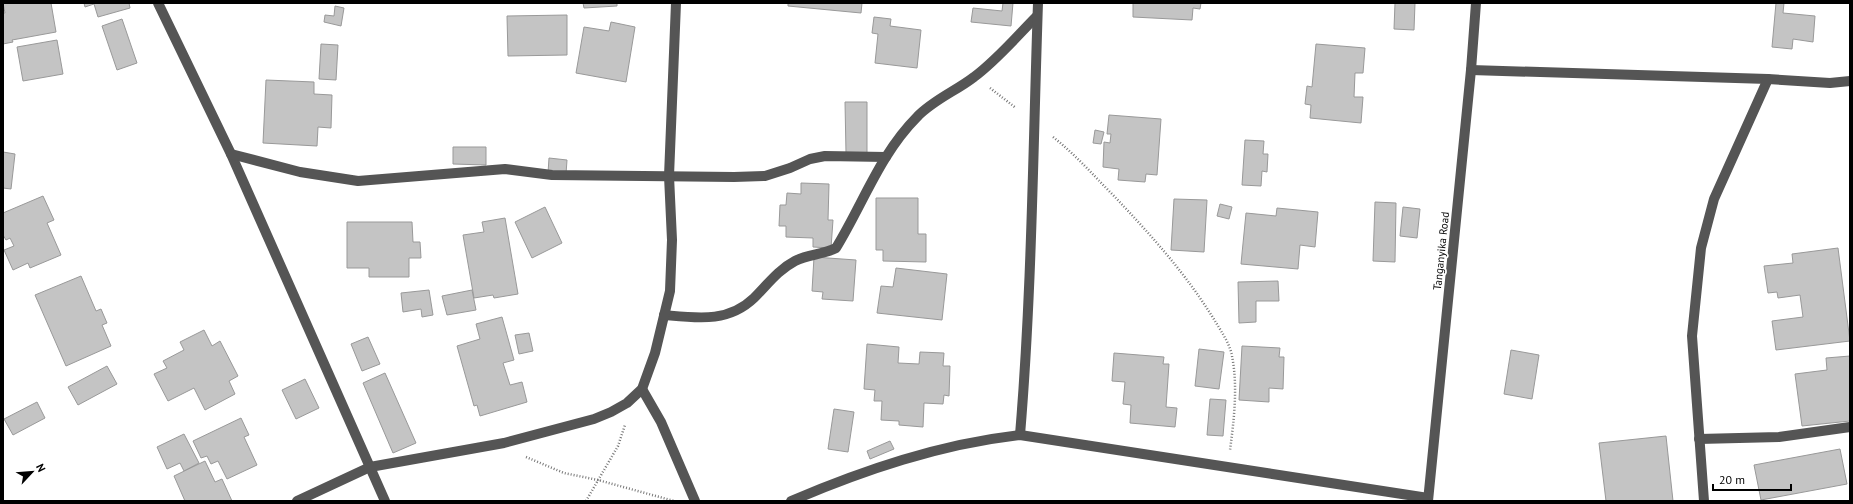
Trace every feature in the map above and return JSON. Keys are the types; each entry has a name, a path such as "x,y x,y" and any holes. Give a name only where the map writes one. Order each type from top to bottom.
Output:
{"street":[{"path":"158,3 231,154 385,501"},
{"path":"297,501 370,467 504,443 594,419 627,403 642,389 655,353 670,292 672,240 669,176 676,3"},
{"path":"1020,435 1027,355 1031,221 1036,124 1038,3"},
{"name":"Tanganyika Road","path":"1428,500 1471,70 1476,3"},
{"path":"664,315 710,318 731,313 753,298 772,278 795,261 836,248 897,139 918,116 974,77 1037,16"},
{"path":"1471,70 1768,79 1830,83 1850,81"},
{"path":"1704,501 1692,336 1701,248 1714,199 1768,79"},
{"path":"231,154 300,172 358,181 505,169 552,175 765,176 790,168 810,158 825,156 886,157"},
{"path":"642,389 661,422 695,501"},
{"path":"1699,439 1779,437 1850,428"},
{"path":"791,501 840,480 895,461 991,438 1020,435 1428,500"}],"path":[{"path":"974,77 1069,150 1146,230 1197,291 1224,336 1232,355 1234,422 1228,468"},
{"path":"586,501 618,446 626,423 627,403"},
{"path":"504,443 527,458 564,473 598,480 674,501"}],"building":[{"path":"3,3 51,3 56,32 12,40 13,42 3,44 3,13 5,13"},
{"path":"84,3 129,3 130,8 98,17 94,4 85,7"},
{"path":"583,3 617,3 617,6 584,8"},
{"path":"788,3 862,3 861,13 788,6"},
{"path":"1003,3 1013,3 1011,26 971,22 973,8 1002,11"},
{"path":"1133,3 1201,3 1200,9 1193,8 1192,20 1133,17"},
{"path":"1395,3 1415,3 1414,30 1394,29"},
{"path":"1776,3 1784,3 1783,13 1815,16 1813,42 1793,39 1792,49 1772,47"},
{"path":"335,6 344,8 341,26 324,22 325,15 334,16"},
{"path":"567,15 567,55 508,56 507,16"},
{"path":"874,17 891,19 890,26 921,30 917,68 875,63 878,34 872,33"},
{"path":"122,19 137,63 117,70 102,26"},
{"path":"611,22 635,27 626,82 576,73 584,27 609,31"},
{"path":"57,40 63,74 23,81 17,47"},
{"path":"321,44 338,45 336,80 319,79"},
{"path":"1316,44 1365,48 1363,73 1355,73 1354,97 1363,97 1361,123 1310,118 1311,105 1305,104 1307,86 1312,87"},
{"path":"266,80 314,82 314,94 332,95 331,128 318,127 317,146 263,143"},
{"path":"845,102 867,102 867,153 846,153"},
{"path":"1109,115 1161,119 1157,175 1146,174 1145,182 1118,180 1119,169 1103,167 1104,142 1110,143 1111,134 1107,134"},
{"path":"1095,130 1104,132 1101,144 1093,143"},
{"path":"1245,140 1264,141 1263,154 1268,154 1267,172 1262,171 1261,186 1242,185"},
{"path":"453,147 486,147 486,165 453,164"},
{"path":"3,152 15,154 11,189 3,188"},
{"path":"549,158 567,160 566,174 548,173"},
{"path":"801,183 829,184 828,220 833,220 831,248 813,247 813,238 786,237 786,226 779,226 780,205 786,205 787,193 801,194"},
{"path":"43,196 54,220 47,223 61,255 30,268 28,263 13,270 4,250 14,246 10,238 6,240 3,235 3,213"},
{"path":"876,198 918,198 918,234 926,234 926,262 883,261 883,250 876,250"},
{"path":"1174,199 1207,200 1204,252 1171,250"},
{"path":"1375,202 1396,203 1395,262 1373,261"},
{"path":"1220,204 1232,207 1229,219 1217,216"},
{"path":"545,207 562,243 532,258 515,222"},
{"path":"1403,207 1420,209 1417,238 1400,236"},
{"path":"1277,208 1318,212 1315,247 1300,245 1298,269 1241,264 1246,213 1276,216"},
{"path":"505,218 518,294 494,298 493,295 474,298 463,235 484,232 482,222"},
{"path":"347,222 412,222 413,242 420,242 421,258 409,258 409,277 369,277 369,268 347,268"},
{"path":"1838,248 1850,341 1776,350 1772,321 1803,317 1800,295 1778,298 1777,292 1768,293 1764,266 1793,263 1792,254"},
{"path":"814,257 856,260 853,301 822,299 823,292 812,291"},
{"path":"896,268 947,274 942,320 877,313 881,286 893,287"},
{"path":"81,276 96,311 101,309 107,323 102,325 111,346 66,366 35,295"},
{"path":"1278,281 1279,301 1256,301 1256,322 1239,323 1238,282"},
{"path":"429,290 433,315 422,317 421,309 403,312 401,293"},
{"path":"472,290 476,310 447,315 442,296"},
{"path":"502,317 514,360 503,363 510,385 522,382 527,402 480,416 477,405 474,406 457,346 480,339 476,324"},
{"path":"204,330 212,346 220,341 238,376 229,381 235,394 205,410 194,388 168,401 154,374 167,368 163,361 184,350 180,342"},
{"path":"529,333 533,351 519,354 515,335"},
{"path":"368,337 380,364 362,371 351,344"},
{"path":"867,344 899,347 898,363 919,364 920,352 944,353 943,366 950,366 949,396 944,395 943,404 924,403 923,427 899,425 899,421 881,420 882,401 874,401 875,390 864,389"},
{"path":"1242,346 1280,348 1279,357 1284,357 1283,389 1269,388 1269,402 1239,400"},
{"path":"1199,349 1224,352 1219,389 1195,386"},
{"path":"1511,350 1539,355 1532,399 1504,394"},
{"path":"1114,353 1164,357 1163,364 1169,364 1166,407 1177,408 1175,427 1130,423 1131,405 1123,404 1125,382 1112,381"},
{"path":"1850,356 1850,421 1802,426 1795,374 1827,370 1826,358"},
{"path":"107,366 117,384 78,405 68,387"},
{"path":"385,373 416,443 393,453 363,383"},
{"path":"305,379 319,408 296,419 282,390"},
{"path":"1210,399 1226,400 1223,436 1207,435"},
{"path":"37,402 45,418 13,435 4,419"},
{"path":"834,409 854,412 848,452 828,449"},
{"path":"241,418 249,435 244,437 257,465 227,479 218,461 211,464 207,456 201,458 193,441"},
{"path":"184,434 199,463 184,471 180,463 167,469 157,447"},
{"path":"1666,436 1673,501 1606,501 1599,443"},
{"path":"890,441 894,449 870,459 867,451"},
{"path":"1840,449 1847,484 1761,500 1754,465"},
{"path":"205,461 215,482 222,479 232,501 185,501 174,476"}]}
